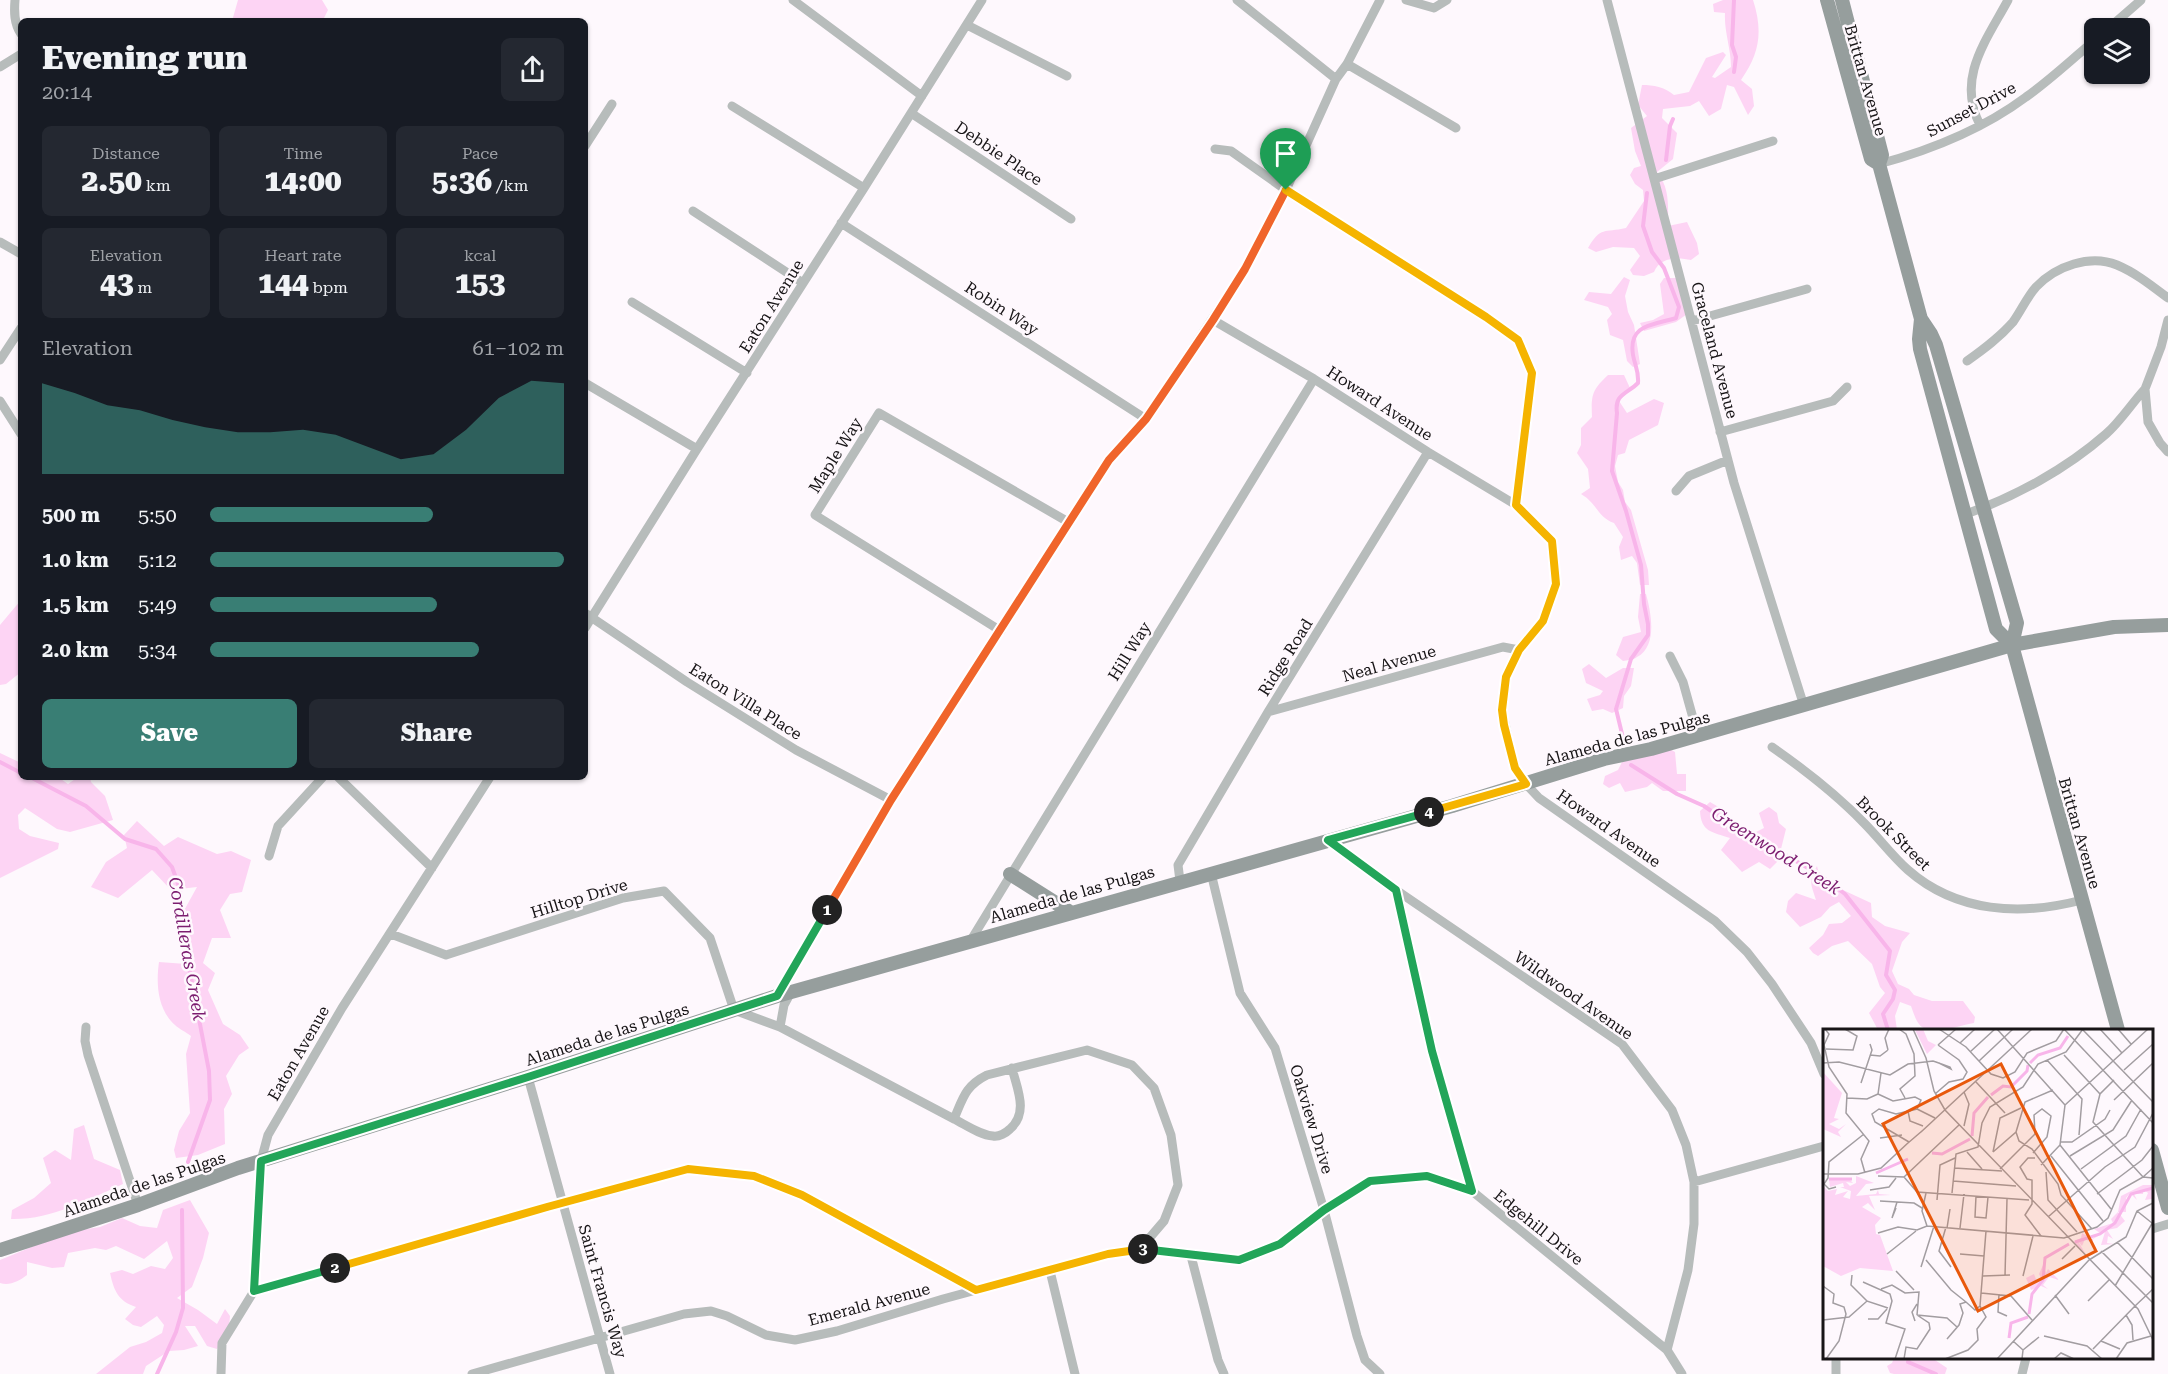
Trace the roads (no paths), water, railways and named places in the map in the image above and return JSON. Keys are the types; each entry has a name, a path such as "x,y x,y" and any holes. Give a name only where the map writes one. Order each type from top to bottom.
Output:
{"main road":[{"name":"Brittan Avenue","path":"1827,0 1871,159 1879,164"},
{"name":"Brittan Avenue","path":"1842,0 1882,155 1879,164 1921,319 1936,345 2017,623 2012,645 2118,1029"},
{"name":"Brittan Avenue","path":"1921,319 1920,349 1996,629 2012,645"},
{"name":"Alameda de las Pulgas","path":"0,1250 261,1161 777,996 971,940 1526,784 1604,759 1651,749 1804,706 2012,645 2114,627 2168,625"},
{"path":"1010,874 1070,912"},
{"path":"2153,1157 2168,1208"}],"street":[{"path":"15,0 18,29"},
{"path":"793,0 922,96"},
{"name":"Eaton Avenue","path":"589,615 747,373 982,0"},
{"path":"1237,0 1336,80"},
{"path":"777,996 891,800 1109,460 1146,419 1245,269 1286,190 1336,80 1347,64 1380,0"},
{"path":"1406,0 1434,8 1447,0"},
{"name":"Graceland Avenue","path":"1606,0 1720,432 1804,706"},
{"path":"1980,125 1970,96 1973,67 2008,0"},
{"path":"2120,18 2141,0"},
{"path":"967,25 1067,76"},
{"name":"Sunset Drive","path":"1879,164 1935,146 1980,125 2026,97 2084,49"},
{"path":"0,66 18,56"},
{"path":"1347,64 1456,128"},
{"path":"588,141 612,104"},
{"path":"732,106 864,188"},
{"name":"Debbie Place","path":"911,113 1071,219"},
{"path":"1654,179 1773,141"},
{"path":"1215,149 1231,151 1286,190 1486,317 1518,340 1532,373 1516,505"},
{"path":"693,211 803,283"},
{"name":"Robin Way","path":"841,223 1146,419"},
{"path":"0,242 18,252"},
{"path":"1967,361 1992,344 2014,320 2036,288 2052,273 2069,265 2095,261 2115,264 2132,272 2168,298"},
{"path":"1692,321 1807,290"},
{"path":"632,302 747,373"},
{"name":"Howard Avenue","path":"1213,320 1314,379 1516,505 1552,541 1556,584 1543,621 1519,650 1506,677 1502,710 1515,768 1539,798 1714,921 1747,952 1772,984 1811,1043 1823,1072"},
{"path":"1966,514 1991,506 2062,467 2107,433 2145,388 2162,347 2168,320"},
{"path":"0,360 18,333"},
{"name":"Hill Way","path":"971,940 1314,379"},
{"path":"588,385 697,449"},
{"path":"1720,432 1833,401 1846,387"},
{"path":"2145,388 2148,422 2168,452"},
{"path":"0,401 18,429"},
{"name":"Maple Way","path":"1001,631 815,515 879,413 1070,523"},
{"name":"Ridge Road","path":"1180,881 1178,865 1268,712 1428,452"},
{"path":"1676,491 1689,476 1728,460"},
{"name":"Eaton Villa Place","path":"589,615 687,682 796,750 891,800"},
{"name":"Neal Avenue","path":"1268,712 1503,647 1519,650"},
{"path":"1670,656 1683,682 1698,735"},
{"name":"Brook Street","path":"1772,747 1809,772 1864,822 1907,869 1926,884 1943,893 1997,909 2030,910 2082,900"},
{"path":"269,856 278,826 320,780"},
{"path":"341,780 432,868"},
{"name":"Eaton Avenue","path":"221,1374 222,1343 254,1291 261,1161 268,1135 342,1008 488,780"},
{"name":"Wildwood Avenue","path":"1328,840 1396,890 1622,1044 1672,1110 1686,1145 1694,1182 1694,1224 1688,1270 1667,1350"},
{"name":"Oakview Drive","path":"1211,873 1240,993 1275,1048 1324,1210 1357,1336 1365,1360 1380,1374"},
{"name":"Edgehill Drive","path":"1396,890 1432,1051 1472,1191 1667,1350 1682,1374"},
{"name":"Hilltop Drive","path":"391,934 446,955 623,898 664,891 710,938 734,1010"},
{"path":"780,1027 784,1005 791,992"},
{"path":"734,1010 780,1027 954,1119 995,1137 1006,1133 1015,1124 1020,1114 1022,1103 1012,1068"},
{"path":"86,1027 85,1041 88,1055 138,1204"},
{"path":"954,1119 966,1090 974,1081 1012,1068 1087,1050 1132,1065 1154,1088 1171,1135 1178,1185 1164,1221 1140,1249"},
{"name":"Saint Francis Way","path":"528,1077 610,1374"},
{"path":"1694,1182 1823,1146"},
{"path":"254,1291 688,1169 754,1176 802,1195 976,1290"},
{"name":"Emerald Avenue","path":"472,1374 684,1314 711,1311 727,1316 766,1335 795,1340 837,1331 1108,1254 1140,1249 1239,1260 1280,1244 1324,1210 1370,1181 1427,1176 1472,1191"},
{"path":"2153,1228 2168,1224"},
{"path":"1191,1256 1218,1360 1224,1374"},
{"path":"1050,1271 1075,1374"},
{"path":"2022,1374 2026,1359"}],"waterway":[{"name":"Greenwood Creek","path":"1734,0 1732,45 1736,57 1734,72"},
{"name":"Greenwood Creek","path":"1666,160 1673,119"},
{"name":"Greenwood Creek","path":"1624,742 1616,709 1631,659 1648,635 1648,624 1641,565 1612,471 1617,402 1622,395 1638,383 1632,345 1634,337 1644,328 1676,318 1679,307 1664,268 1652,252 1643,226 1647,193"},
{"name":"Cordilleras Creek","path":"0,762 18,771"},
{"name":"Greenwood Creek","path":"1631,765 1677,794 1704,806 1759,844 1782,853 1820,875 1845,894 1890,951 1886,975 1895,990 1893,999 1883,1014 1888,1029"},
{"name":"Cordilleras Creek","path":"36,780 86,806 125,839 156,849 172,867 180,889 181,917 187,940 188,962 209,1071 210,1100 188,1162"},
{"name":"Cordilleras Creek","path":"157,1374 176,1332 183,1308 182,1210"},
{"name":"Greenwood Creek","path":"1909,1359 1908,1362 1936,1374"}]}
